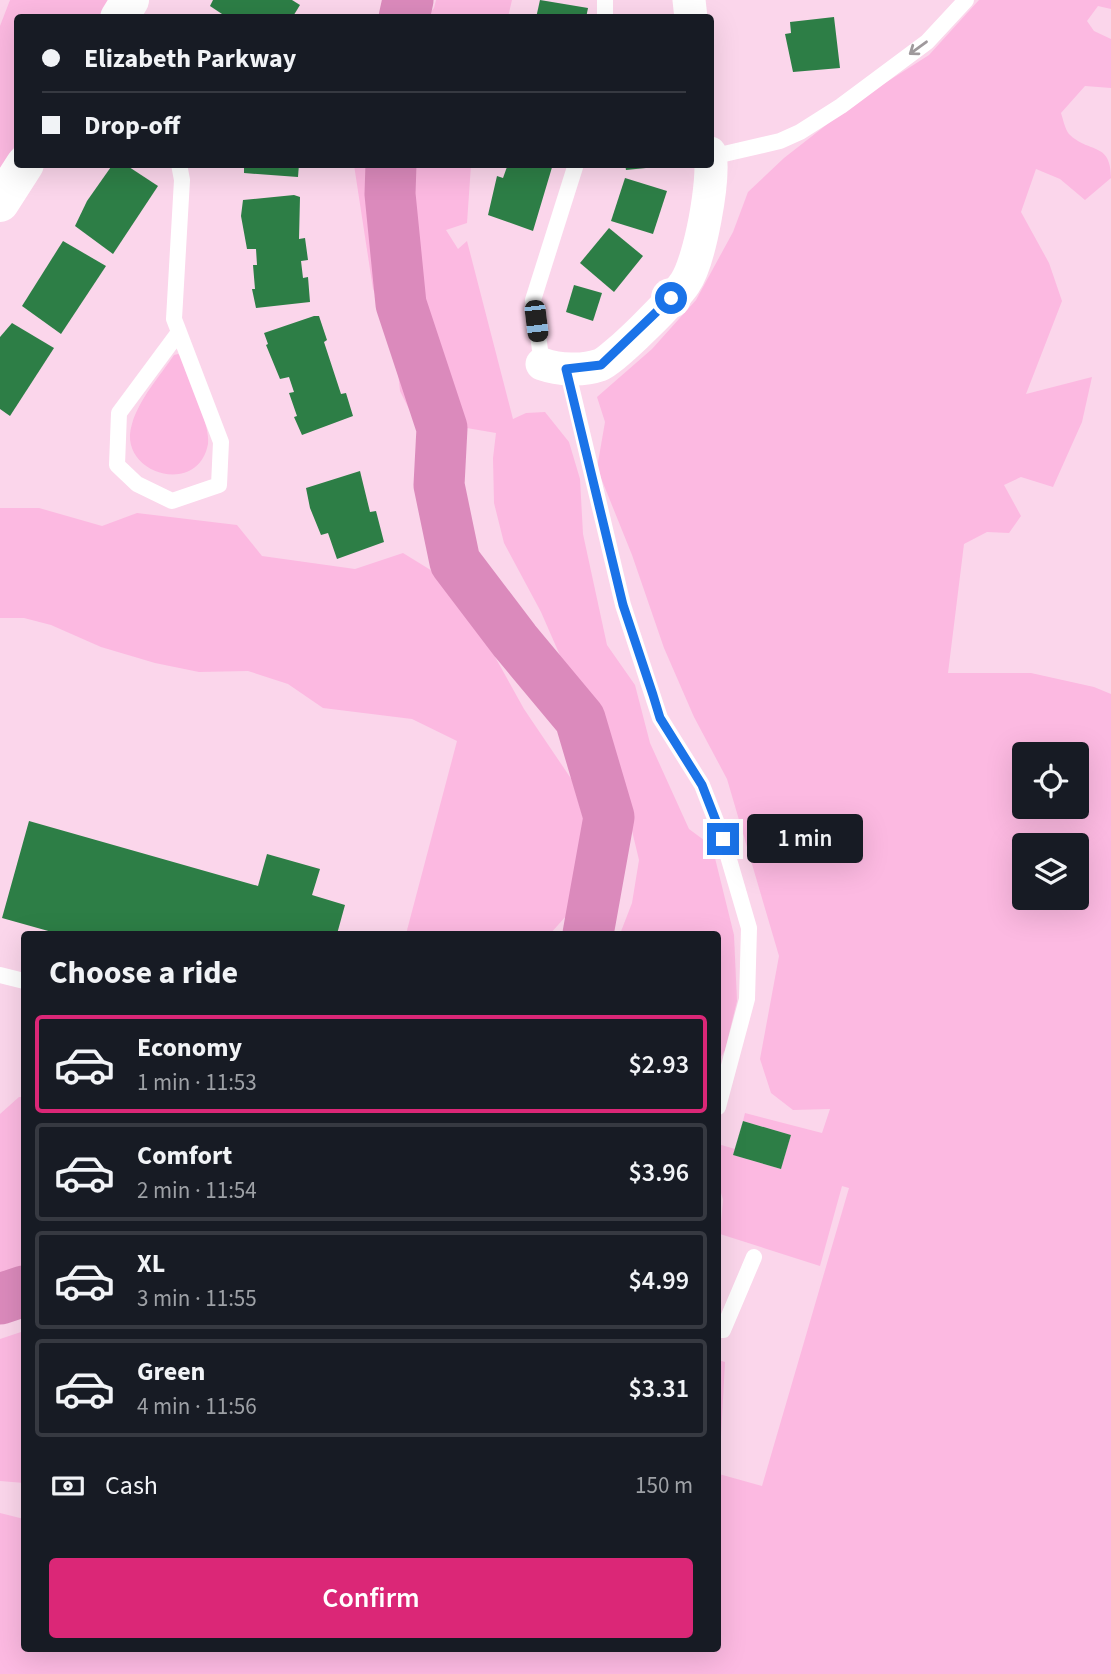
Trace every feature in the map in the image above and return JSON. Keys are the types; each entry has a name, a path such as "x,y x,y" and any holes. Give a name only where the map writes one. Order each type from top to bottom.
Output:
{"street":[{"path":"0,203 22,168"},
{"path":"554,367 601,365 686,282 704,225 713,168"}],"lane":[{"path":"714,154 780,141 800,132 841,106 927,42 966,0"},
{"path":"179,332 119,413 118,426 117,465 138,484 172,501 219,485 221,442 179,332 174,319 182,180 180,168"},
{"path":"575,168 533,300 623,605 660,718 702,785 723,839 749,928 747,999 721,1096"},
{"path":"0,975 21,980"},
{"path":"721,1330 754,1257"}],"shaded area":[{"path":"10,0 110,0 101,14 14,14 14,147 0,171 0,26"},
{"path":"436,0 512,0 509,14 429,14"},
{"path":"979,0 1111,0 1111,9 1098,6 1087,21 1094,31 1111,39 1111,88 1085,86 1061,113 1069,134 1107,158 1111,178 1085,200 1060,179 1036,169 1021,212 1049,263 1062,301 1026,394 1092,377 1082,422 1053,487 1021,477 1004,485 1021,516 1009,533 987,532 964,544 948,673 1031,673 1094,687 1111,694 1111,1674 0,1674 0,1513 21,1518 21,1652 721,1652 721,1475 762,1486 849,1188 842,1186 820,1266 721,1234 721,1145 735,1149 733,1155 781,1169 791,1135 743,1121 745,1113 822,1133 830,1109 793,1110 771,1093 760,1059 779,956 727,779 694,717 664,648 632,555 597,468 605,422 597,397 652,349 696,300 733,232 748,192 784,158 857,101 929,55"},
{"path":"354,168 471,168 467,223 446,230 458,249 467,241 513,419 526,413 545,412 569,442 580,479 583,534 607,645 635,685 650,743 689,829 712,846 734,935 737,1001 721,1057 721,931 621,931 632,903 639,860 628,814 605,759 594,719 572,683 541,612 504,543 494,503 493,458 496,433 414,419 400,391 395,342 373,289"},
{"path":"174,355 182,357 203,414 208,444 201,461 190,471 160,473 146,466 136,455 130,441 132,424 150,388"},
{"path":"0,508 39,508 102,526 137,513 237,525 262,556 355,569 403,553 455,585 524,709 572,780 589,838 584,896 553,931 407,931 457,741 412,719 323,708 288,684 248,671 199,672 155,663 101,647 51,625 24,618 0,618"},
{"path":"21,1097 21,1273 0,1285 0,1114"},
{"path":"21,1332 21,1483 0,1481 0,1339"},
{"path":"721,1361 725,1362 721,1437"}],"building":[{"path":"213,0 292,0 300,5 294,14 222,14 210,6"},
{"path":"540,0 588,8 587,14 537,14"},
{"path":"834,17 840,68 793,72 785,34 791,33 790,22"},
{"path":"110,168 131,168 158,186 113,254 75,226 87,201"},
{"path":"244,168 299,168 298,177 244,173"},
{"path":"507,168 552,168 533,231 488,215 497,176 503,178"},
{"path":"625,178 667,191 653,234 611,221"},
{"path":"294,195 300,197 299,239 305,238 308,260 301,261 303,278 308,277 310,302 256,308 252,289 255,289 253,265 257,265 256,249 247,249 241,216 243,200"},
{"path":"609,228 643,256 614,292 580,263"},
{"path":"63,241 106,266 61,334 22,306"},
{"path":"574,285 602,293 593,321 566,312"},
{"path":"319,316 327,340 324,342 341,394 346,393 353,416 302,435 294,417 297,416 289,393 294,392 289,377 280,379 264,333"},
{"path":"12,323 54,348 10,416 0,409 0,337"},
{"path":"360,471 370,512 376,511 384,542 337,559 328,533 321,535 310,508 306,488"},
{"path":"29,821 258,886 267,854 320,869 312,895 345,905 338,931 48,931 2,918"},
{"path":"743,1121 791,1135 781,1169 733,1155"}],"waterway":[{"path":"405,14 408,0"},
{"path":"391,168 390,194 401,304 442,428 439,485 455,562 515,641 580,719 609,817 589,931"},
{"path":"0,1299 21,1292"}],"route":[{"path":"671,298 601,365 566,369 623,605 660,718 702,785 723,839"}]}
